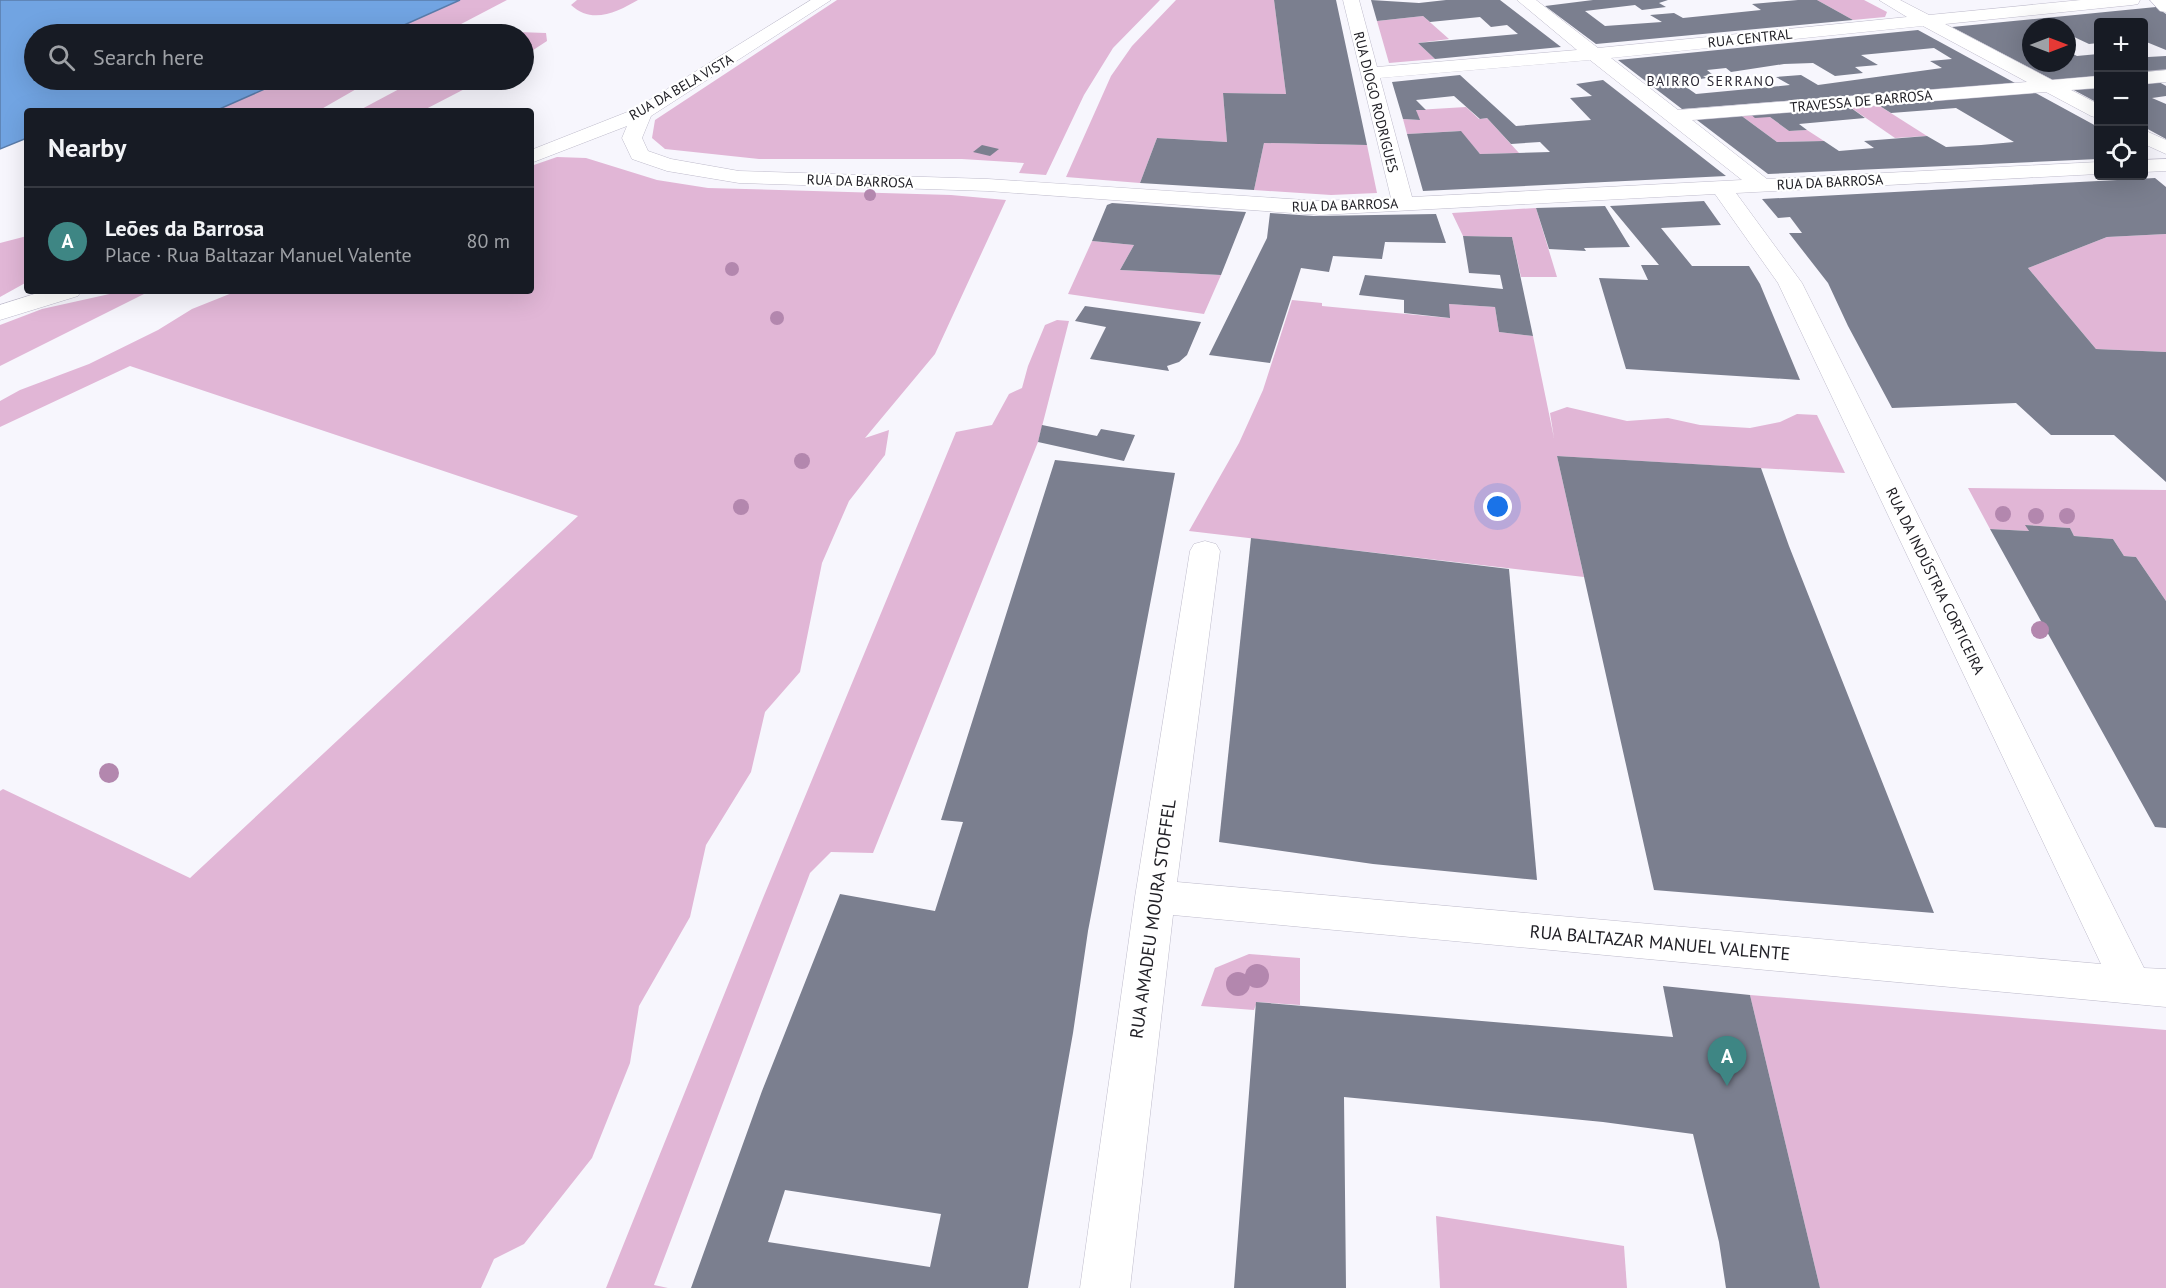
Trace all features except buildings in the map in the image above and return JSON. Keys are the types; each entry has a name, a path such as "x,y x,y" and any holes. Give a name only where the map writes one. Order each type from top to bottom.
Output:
{"street":[{"name":"RUA DA BELA VISTA","path":"534,156 642,113 823,0"},
{"name":"RUA DIOGO RODRIGUES","path":"1351,0 1403,203"},
{"path":"1887,0 2094,110"},
{"name":"RUA CENTRAL","path":"1368,73 1593,54 2132,0"},
{"path":"2158,0 2166,7"},
{"path":"1527,2 1550,1"},
{"path":"1527,2 1762,185"},
{"path":"2148,78 2166,76"},
{"name":"TRAVESSA DE BARROSA","path":"1673,116 2094,82"},
{"name":"RUA DA BARROSA","path":"642,113 632,138 639,155 667,165 739,177 988,185 1320,208 2094,168"},
{"path":"2148,138 2166,148"},
{"path":"2148,166 2166,165"},
{"name":"RUA DA INDÚSTRIA CORTICEIRA","path":"1721,187 1790,283 2149,987"},
{"path":"0,308 25,294"},
{"path":"0,313 60,294"},
{"name":"RUA AMADEU MOURA STOFFEL","path":"1105,1288 1155,897 1205,551"},
{"name":"RUA BALTAZAR MANUEL VALENTE","path":"1155,897 2149,987"}],"shaded area":[{"path":"289,0 507,0 461,24 238,24"},
{"path":"577,0 638,0 622,9 596,15 579,11 571,5"},
{"path":"837,0 1160,0 1113,48 1084,95 1046,175 1019,173 1024,163 962,159 759,159 665,149 652,138 655,120"},
{"path":"1176,0 1274,0 1286,94 1223,93 1227,142 1157,138 1140,183 1066,177 1111,76 1132,46"},
{"path":"1817,0 1864,0 1887,12 1885,17 1853,20"},
{"path":"1423,16 1449,39 1418,43 1435,59 1389,63 1377,21"},
{"path":"534,33 546,33 547,41 534,49"},
{"path":"76,90 355,90 323,108 31,108"},
{"path":"397,90 463,90 428,108 364,108"},
{"path":"1875,103 1927,136 1895,138 1847,105"},
{"path":"1466,107 1479,119 1487,118 1519,153 1480,154 1460,131 1407,134 1403,119 1419,120 1416,110"},
{"path":"24,112 24,139 0,149 0,123"},
{"path":"1739,114 1770,117 1789,131 1807,130 1824,141 1777,142"},
{"path":"1264,143 1367,145 1377,193 1331,195 1254,190"},
{"path":"557,157 586,158 657,180 708,188 951,195 1006,200 935,354 865,438 889,430 885,455 849,501 822,563 800,672 765,712 751,772 706,845 690,917 639,1006 630,1063 592,1158 524,1244 494,1259 481,1288 0,1288 0,791 3,789 190,878 578,516 130,366 0,427 0,401 20,390 89,364 158,330 192,309 230,294 534,294 534,165"},
{"path":"1536,208 1557,277 1521,277 1512,237 1463,236 1452,213"},
{"path":"2166,234 2166,352 2096,349 2028,268 2107,237"},
{"path":"24,237 24,284 0,297 0,243"},
{"path":"1092,241 1134,245 1120,270 1221,275 1204,314 1068,294"},
{"path":"110,294 144,294 0,366 0,325 42,309"},
{"path":"1292,300 1322,303 1322,306 1449,318 1449,304 1495,307 1499,332 1533,336 1554,438 1550,413 1567,407 1627,421 1668,418 1700,425 1750,428 1780,422 1797,414 1817,415 1845,473 1557,456 1584,577 1189,531 1239,443 1263,390"},
{"path":"1057,320 1069,321 1038,442 873,853 831,852 810,873 654,1285 668,1288 606,1288 763,898 956,432 992,425 1009,394 1022,388 1028,366 1045,325"},
{"path":"1968,488 2166,490 2166,601 2136,557 2124,556 2113,539 2074,536 2070,528 2026,525 2029,531 1990,529"},
{"path":"1249,954 1300,958 1300,1005 1257,1002 1254,1010 1201,1006 1215,968"},
{"path":"1750,995 2166,1030 2166,1288 1820,1288"},
{"path":"1436,1216 1624,1246 1627,1288 1440,1288"}],"water":[{"path":"0,0 460,0 406,24 24,24 24,90 262,90 222,108 24,108 24,139 0,149"}],"place":[{"name":"Leões da Barrosa","path":"1727,1086"}],"district":[{"name":"BAIRRO SERRANO","path":"1711,81"}]}
